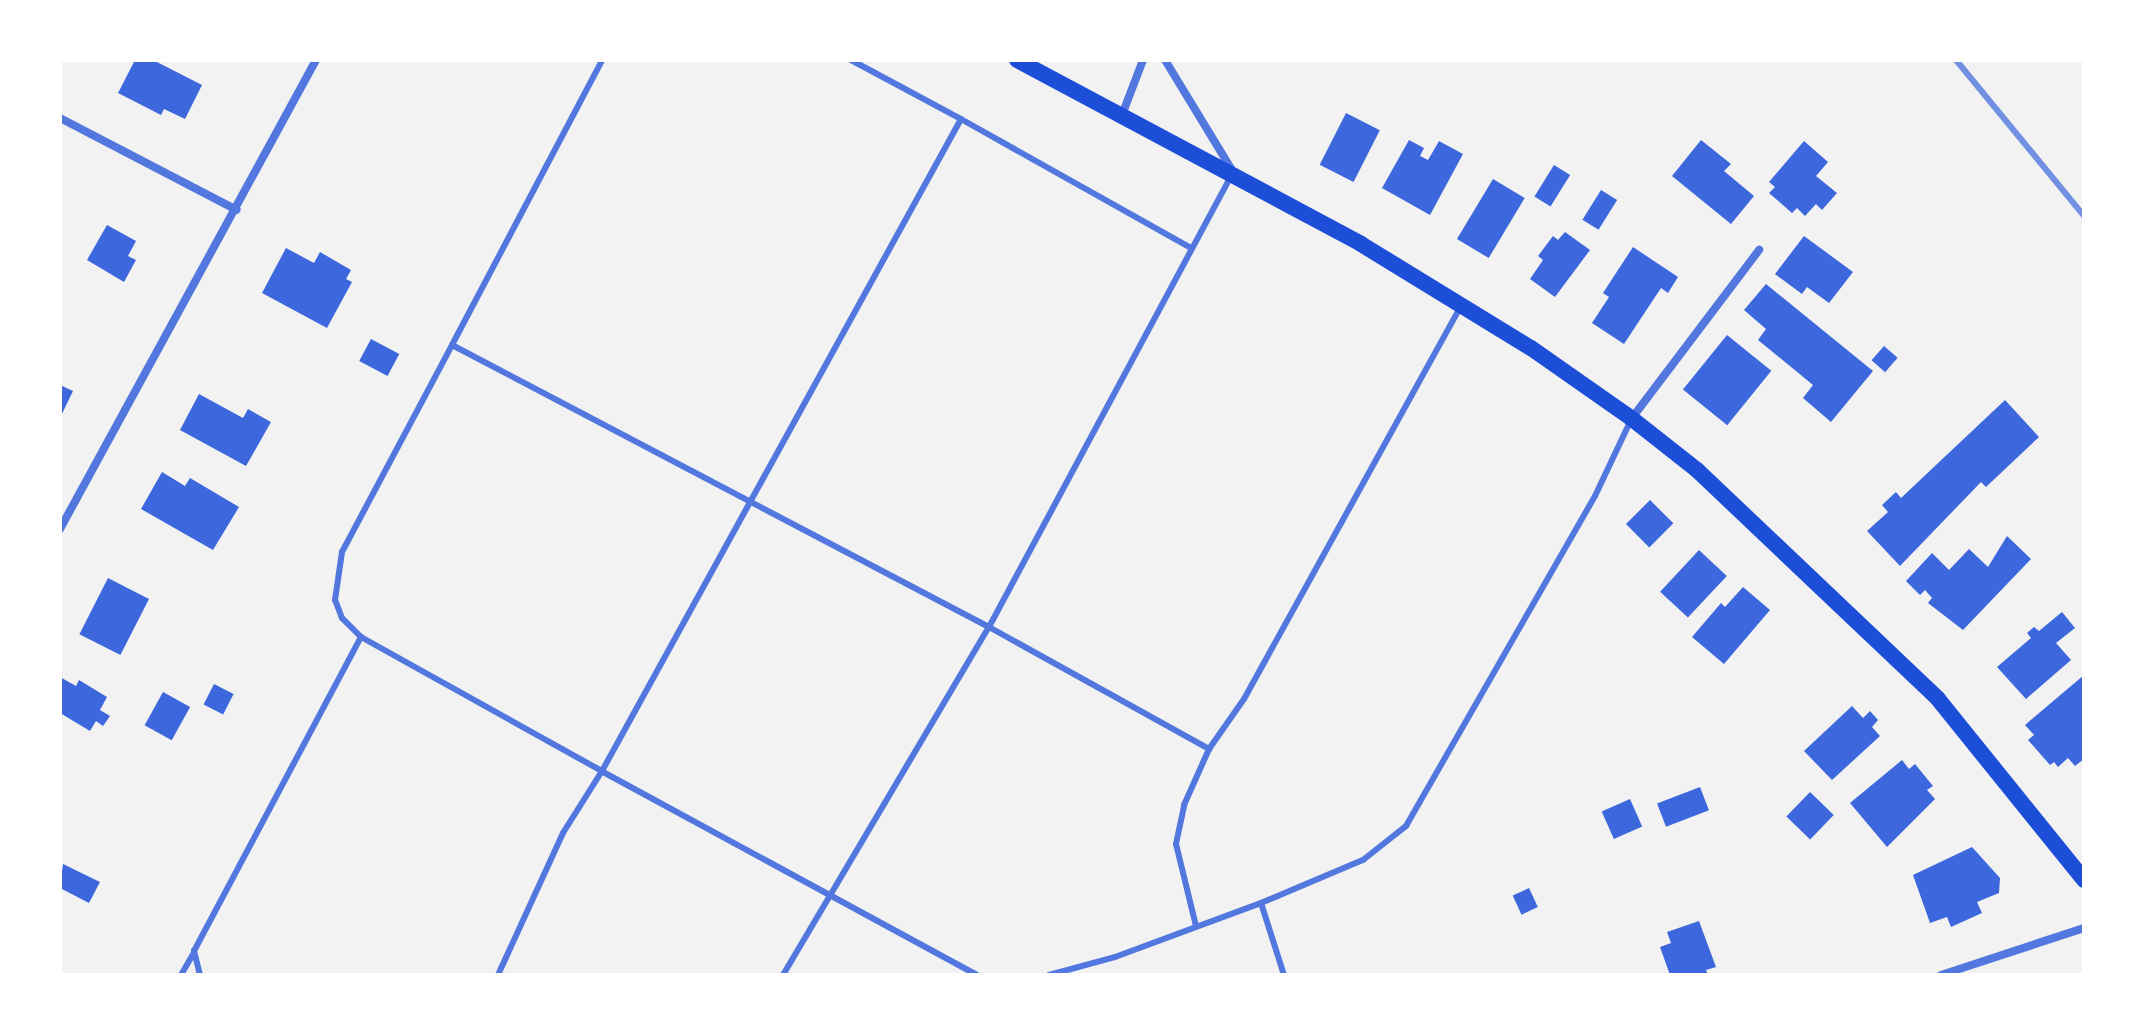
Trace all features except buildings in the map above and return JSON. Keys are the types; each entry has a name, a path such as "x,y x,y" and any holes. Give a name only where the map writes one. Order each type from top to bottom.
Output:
{"main road":[{"path":"1017,60 1233,173 1462,304 1631,418 1697,470 1938,699 2084,880"}],"street":[{"path":"60,529 237,210 316,60"},
{"path":"1122,115 1143,60"},
{"path":"1165,60 1233,173"},
{"path":"60,118 237,210"},
{"path":"1631,418 1759,250"},
{"path":"1941,975 2084,928"}],"lane":[{"path":"602,60 342,552 335,600 342,618 361,637 602,771 835,894 977,975"},
{"path":"851,60 1191,248"},
{"path":"498,975 563,833 602,771 961,119"},
{"path":"783,975 835,894 989,627 1233,173"},
{"path":"1196,926 1176,844 1184,805 1209,749 1244,699 1462,304"},
{"path":"452,345 989,627 1209,749"},
{"path":"1049,975 1115,957 1261,903 1363,860 1406,826 1595,496 1631,418"},
{"path":"181,975 361,637"},
{"path":"1261,903 1284,975"},
{"path":"194,951 200,975"}],"railway":[{"path":"1956,60 2084,216"}]}
